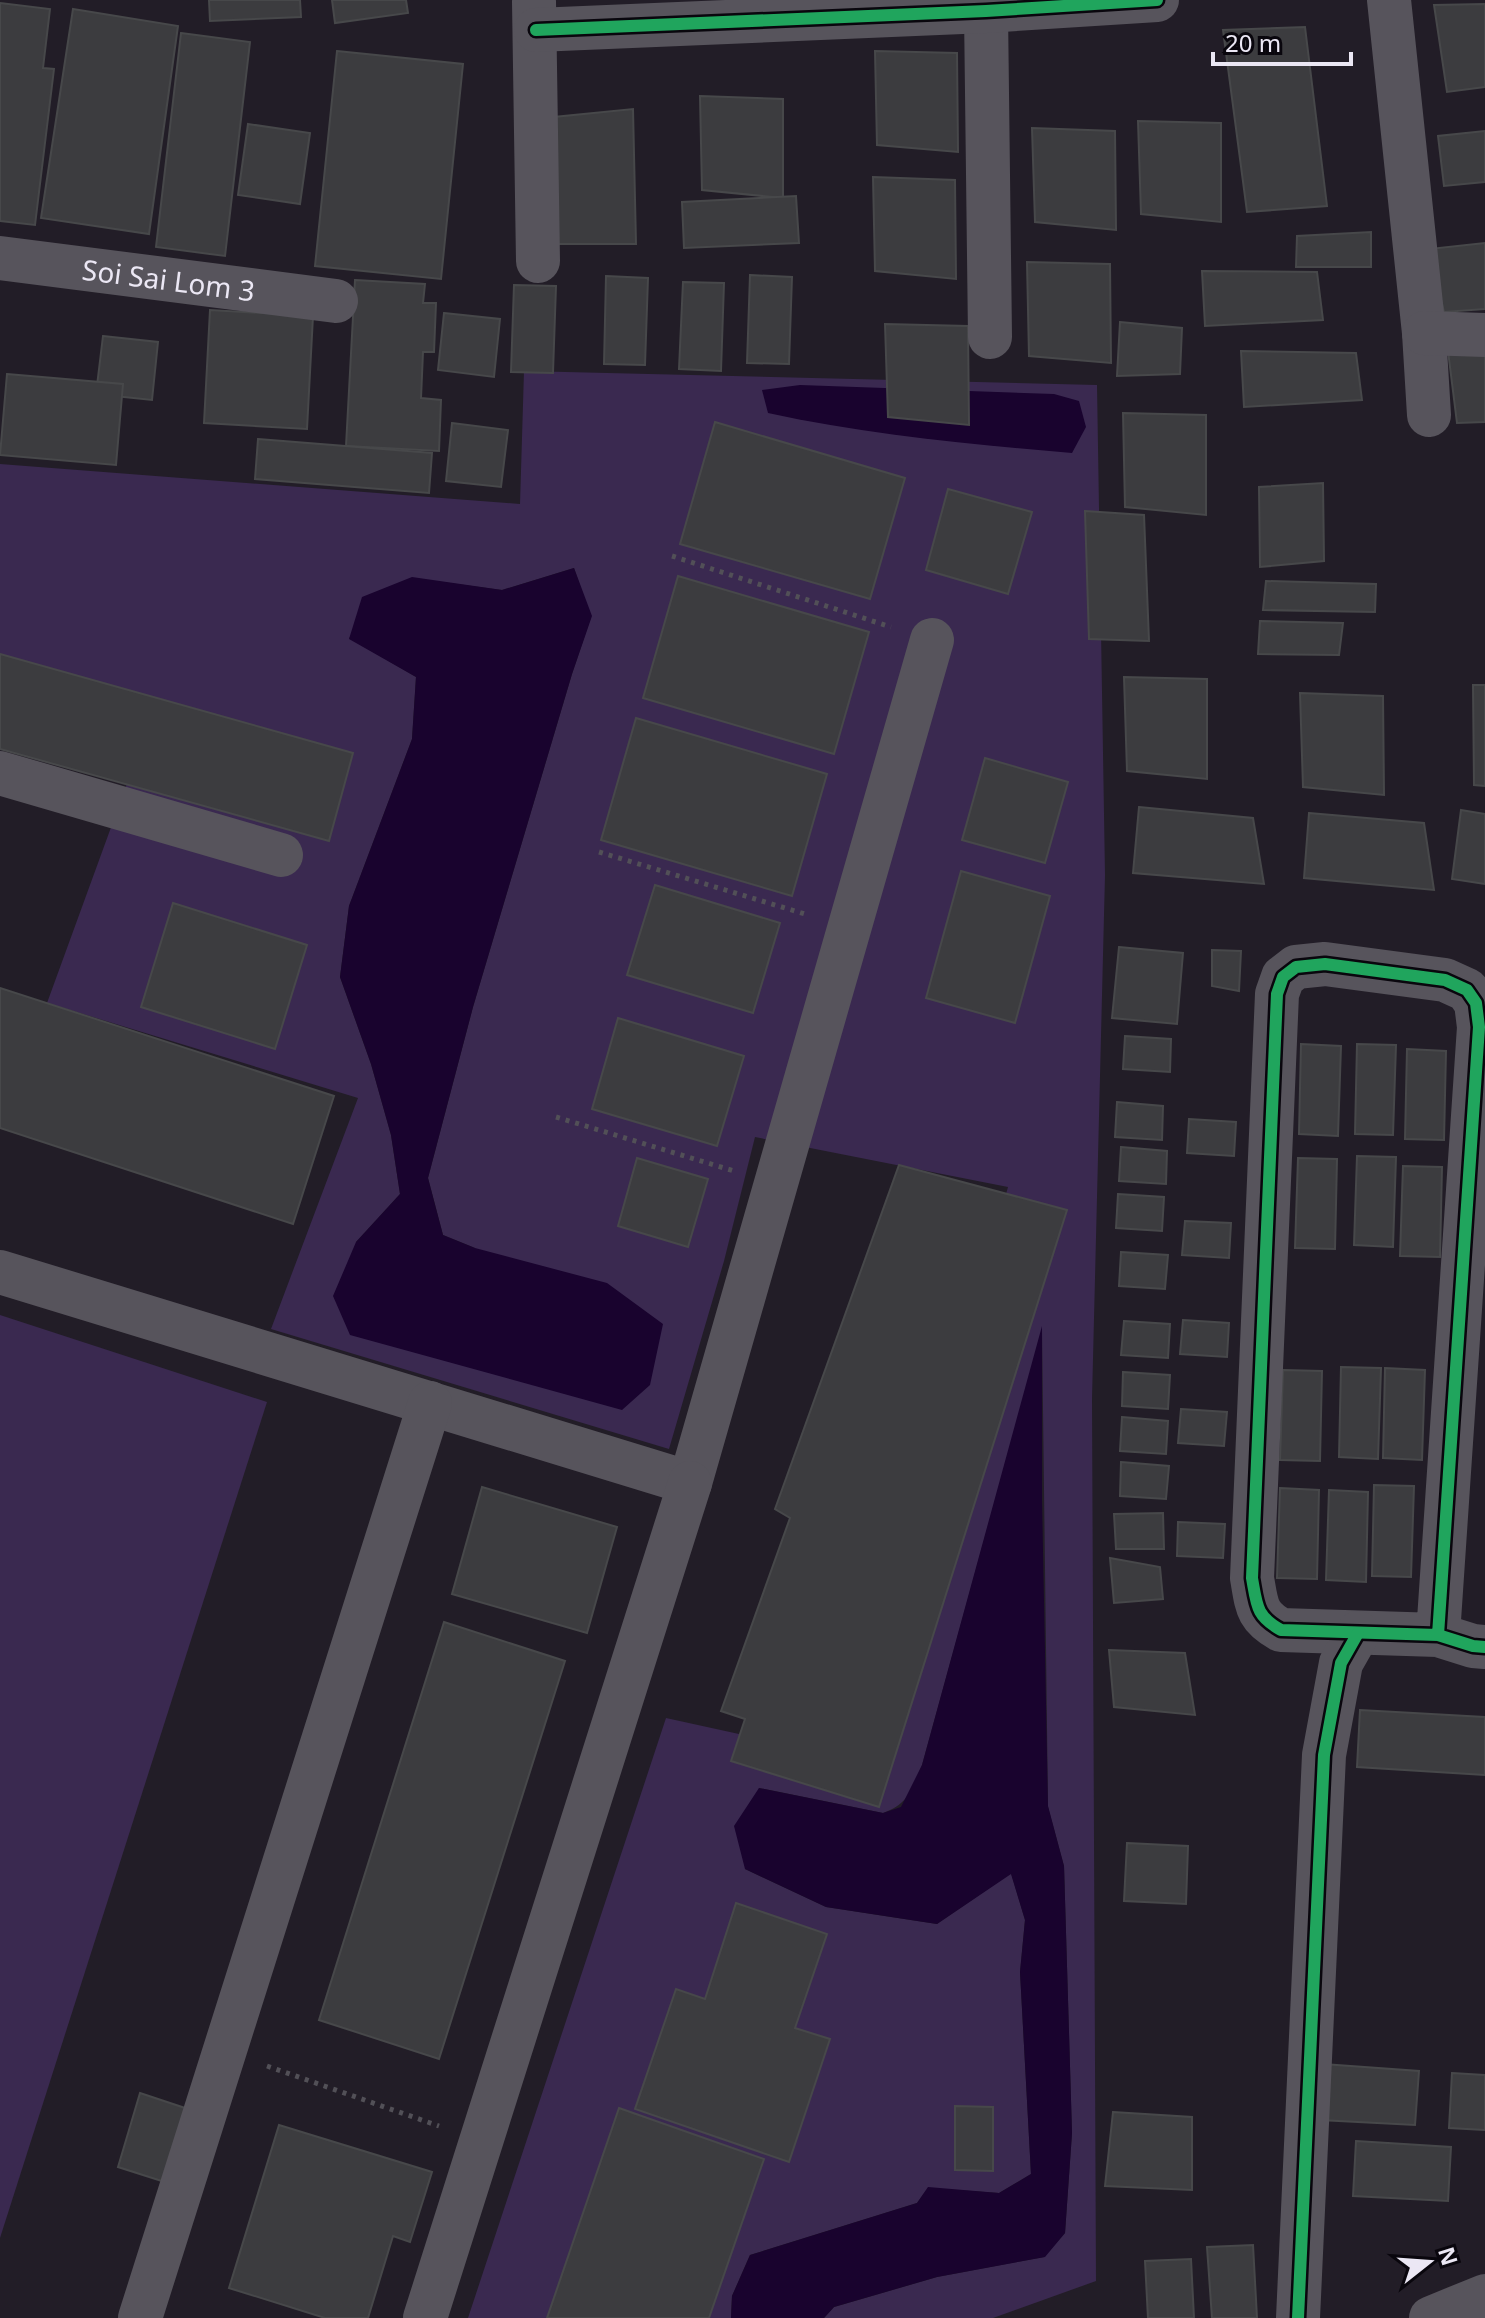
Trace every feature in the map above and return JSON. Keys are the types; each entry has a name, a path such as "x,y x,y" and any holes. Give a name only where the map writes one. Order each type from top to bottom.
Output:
{"street":[{"path":"538,261 535,15 986,11 1157,0"},
{"path":"1389,0 1424,333 1429,415"},
{"path":"986,11 990,337"},
{"name":"Soi Sai Lom 3","path":"0,258 336,301"},
{"path":"1424,333 1485,335"},
{"path":"425,2318 690,1483 932,640"},
{"path":"0,773 281,855"},
{"path":"1438,1635 1479,1027 1476,1003 1467,990 1445,980 1325,964 1296,967 1283,977 1277,994 1252,1578 1256,1602 1264,1620 1281,1630 1438,1635 1485,1647"},
{"path":"0,1272 690,1483"},
{"path":"140,2318 430,1403"},
{"path":"1298,2318 1324,1755 1341,1663 1358,1633"},
{"path":"1431,2318 1485,2296"}],"path":[{"path":"672,556 932,640"},
{"path":"599,852 849,928"},
{"path":"556,1117 776,1184"},
{"path":"224,2051 481,2141"}],"shaded area":[{"path":"524,371 1097,385 1105,875 1092,1399 1096,2281 993,2318 824,2318 834,2307 937,2277 1044,2257 1065,2233 1072,2133 1064,1866 1048,1807 1042,1330 922,1765 912,1788 899,1805 883,1813 759,1788 745,1869 826,1907 937,1924 1011,1873 1025,1920 1020,1972 1031,2174 999,2193 928,2188 917,2203 750,2255 732,2296 731,2318 468,2318 666,1718 849,1758 1008,1187 755,1137 724,1261 669,1449 271,1329 358,1098 47,1003 137,756 0,706 0,464 520,504","holes":["574,568 591,617 473,1007 428,1178 443,1235 475,1248 356,1242 400,1194 391,1135 371,1064 340,977 349,906 412,739 416,677 349,638 412,578 502,590"]},
{"path":"800,385 1054,394 1079,401 1086,427 1072,453 882,433 768,413 762,390"},
{"path":"574,568 592,616 473,1007 428,1178 443,1235 475,1248 607,1283 663,1324 650,1385 622,1410 350,1335 333,1296 356,1242 400,1194 391,1135 371,1064 340,977 349,906 412,739 416,677 349,639 362,597 412,577 502,590"},
{"path":"0,1315 267,1402 0,2238"},
{"path":"1042,1326 1048,1806 1064,1866 1072,2133 1065,2233 1045,2257 937,2277 834,2307 824,2318 731,2318 732,2296 750,2255 917,2203 928,2187 999,2193 1031,2174 1020,1972 1025,1920 1011,1874 937,1924 826,1907 745,1869 734,1826 759,1788 883,1813 901,1807 922,1765"}],"building":[{"path":"209,0 300,0 301,17 210,21"},
{"path":"332,0 406,0 408,13 335,23"},
{"path":"0,3 50,9 43,68 54,69 35,225 0,221"},
{"path":"1485,4 1485,87 1447,92 1434,5"},
{"path":"73,9 178,26 149,234 41,218"},
{"path":"1305,27 1327,206 1247,212 1223,30"},
{"path":"181,33 250,42 225,256 156,247"},
{"path":"337,51 463,64 441,279 315,266"},
{"path":"875,51 957,53 958,152 877,145"},
{"path":"700,96 783,99 783,198 702,190"},
{"path":"633,109 636,244 538,244 544,118"},
{"path":"1138,121 1221,123 1221,222 1141,214"},
{"path":"248,124 310,133 300,204 238,195"},
{"path":"1032,128 1115,131 1116,230 1035,222"},
{"path":"1485,131 1485,182 1444,186 1438,136"},
{"path":"873,177 955,180 956,279 875,271"},
{"path":"796,196 799,243 684,248 682,202"},
{"path":"1371,232 1371,267 1296,267 1297,236"},
{"path":"1485,243 1485,309 1444,312 1429,249"},
{"path":"1027,262 1110,264 1111,363 1029,356"},
{"path":"1202,271 1317,272 1323,320 1205,326"},
{"path":"750,275 792,277 789,364 747,363"},
{"path":"606,276 648,278 645,365 604,364"},
{"path":"355,280 425,284 423,303 436,303 434,352 423,352 421,398 441,400 439,451 346,446"},
{"path":"683,282 724,283 721,371 679,369"},
{"path":"514,285 556,286 553,373 511,372"},
{"path":"210,310 313,316 307,429 204,423"},
{"path":"444,313 500,319 494,377 438,370"},
{"path":"1120,322 1182,328 1180,374 1117,376"},
{"path":"885,324 968,326 969,425 888,417"},
{"path":"103,336 158,342 152,400 96,394"},
{"path":"1447,343 1485,346 1485,422 1457,423"},
{"path":"1241,351 1356,353 1362,400 1244,407"},
{"path":"7,374 123,384 116,465 0,455"},
{"path":"1123,413 1206,415 1206,515 1125,507"},
{"path":"715,422 905,478 870,599 680,544"},
{"path":"452,423 508,430 501,487 446,481"},
{"path":"258,439 432,453 429,493 255,479"},
{"path":"1323,483 1324,561 1260,567 1259,487"},
{"path":"948,489 1032,512 1008,594 926,570"},
{"path":"1085,511 1144,515 1149,641 1089,639"},
{"path":"678,576 869,632 834,754 643,698"},
{"path":"1266,581 1376,584 1375,612 1263,610"},
{"path":"1260,621 1343,623 1339,655 1258,654"},
{"path":"0,654 353,753 329,841 0,749"},
{"path":"1124,677 1207,679 1207,779 1127,771"},
{"path":"1473,685 1485,685 1485,786 1474,785"},
{"path":"1300,693 1383,696 1384,795 1303,787"},
{"path":"636,718 827,774 792,896 601,840"},
{"path":"985,758 1068,782 1045,863 962,840"},
{"path":"1139,807 1253,818 1264,884 1133,873"},
{"path":"1461,810 1485,814 1485,884 1452,879"},
{"path":"1309,813 1424,823 1434,890 1304,878"},
{"path":"961,871 1050,896 1015,1023 926,998"},
{"path":"655,885 780,923 753,1013 627,975"},
{"path":"173,903 307,945 275,1049 141,1007"},
{"path":"1119,947 1183,953 1177,1024 1112,1018"},
{"path":"1212,950 1241,951 1239,991 1212,986"},
{"path":"0,988 334,1096 293,1224 0,1128"},
{"path":"618,1018 744,1056 717,1146 592,1109"},
{"path":"1125,1036 1171,1039 1170,1072 1123,1069"},
{"path":"1301,1044 1341,1046 1338,1136 1299,1134"},
{"path":"1357,1044 1396,1045 1393,1135 1355,1134"},
{"path":"1407,1049 1446,1051 1444,1140 1405,1139"},
{"path":"1117,1102 1163,1106 1162,1140 1115,1137"},
{"path":"1189,1119 1236,1122 1234,1156 1187,1153"},
{"path":"1121,1147 1167,1151 1166,1184 1119,1181"},
{"path":"1357,1156 1396,1157 1393,1247 1354,1245"},
{"path":"637,1158 708,1179 688,1247 618,1226"},
{"path":"1298,1158 1337,1159 1335,1249 1295,1248"},
{"path":"899,1165 1067,1210 879,1807 731,1761 745,1719 721,1711 790,1518 775,1509"},
{"path":"1403,1166 1442,1167 1440,1257 1400,1256"},
{"path":"1118,1194 1164,1197 1162,1231 1116,1228"},
{"path":"1185,1221 1231,1223 1229,1258 1182,1255"},
{"path":"1121,1252 1168,1255 1165,1289 1119,1286"},
{"path":"1183,1320 1229,1323 1227,1357 1180,1354"},
{"path":"1124,1321 1170,1324 1168,1358 1121,1355"},
{"path":"1341,1367 1381,1368 1378,1459 1339,1457"},
{"path":"1385,1368 1425,1370 1422,1460 1383,1458"},
{"path":"1283,1370 1322,1371 1320,1461 1280,1460"},
{"path":"1123,1372 1170,1375 1168,1409 1122,1406"},
{"path":"1181,1409 1227,1412 1224,1446 1178,1443"},
{"path":"1122,1417 1168,1421 1166,1454 1120,1451"},
{"path":"1121,1462 1169,1466 1166,1499 1120,1496"},
{"path":"1374,1485 1414,1486 1411,1577 1372,1576"},
{"path":"482,1487 617,1527 587,1633 452,1594"},
{"path":"1280,1488 1319,1490 1317,1579 1277,1578"},
{"path":"1329,1490 1368,1492 1366,1582 1326,1580"},
{"path":"1163,1513 1164,1549 1116,1549 1114,1514"},
{"path":"1178,1522 1225,1524 1223,1558 1177,1556"},
{"path":"1110,1558 1160,1567 1163,1599 1114,1603"},
{"path":"444,1622 565,1661 439,2059 319,2020"},
{"path":"1109,1650 1185,1653 1195,1715 1114,1707"},
{"path":"1360,1710 1485,1717 1485,1775 1357,1767"},
{"path":"1127,1843 1188,1846 1186,1904 1124,1901"},
{"path":"736,1903 827,1934 795,2028 830,2039 789,2162 635,2109 676,1989 705,1999"},
{"path":"1323,2064 1419,2071 1415,2125 1320,2120"},
{"path":"1452,2073 1485,2075 1485,2130 1449,2128"},
{"path":"140,2093 194,2111 171,2184 118,2167"},
{"path":"955,2106 993,2107 993,2171 955,2170"},
{"path":"619,2108 764,2159 709,2318 547,2318"},
{"path":"1113,2112 1192,2117 1192,2190 1105,2186"},
{"path":"279,2125 432,2172 410,2242 393,2236 368,2318 325,2318 229,2288"},
{"path":"1356,2141 1451,2147 1448,2201 1353,2196"},
{"path":"1253,2245 1257,2318 1212,2318 1207,2247"},
{"path":"1191,2259 1194,2318 1148,2318 1145,2261"}],"cycle path":[{"path":"536,30 986,11 1157,0"},
{"path":"1438,1635 1479,1027 1476,1003 1467,990 1445,980 1325,964 1296,967 1283,977 1277,994 1252,1578 1257,1603 1262,1615 1281,1630 1438,1635 1485,1647"},
{"path":"1298,2318 1324,1755 1341,1663 1358,1633"}]}
